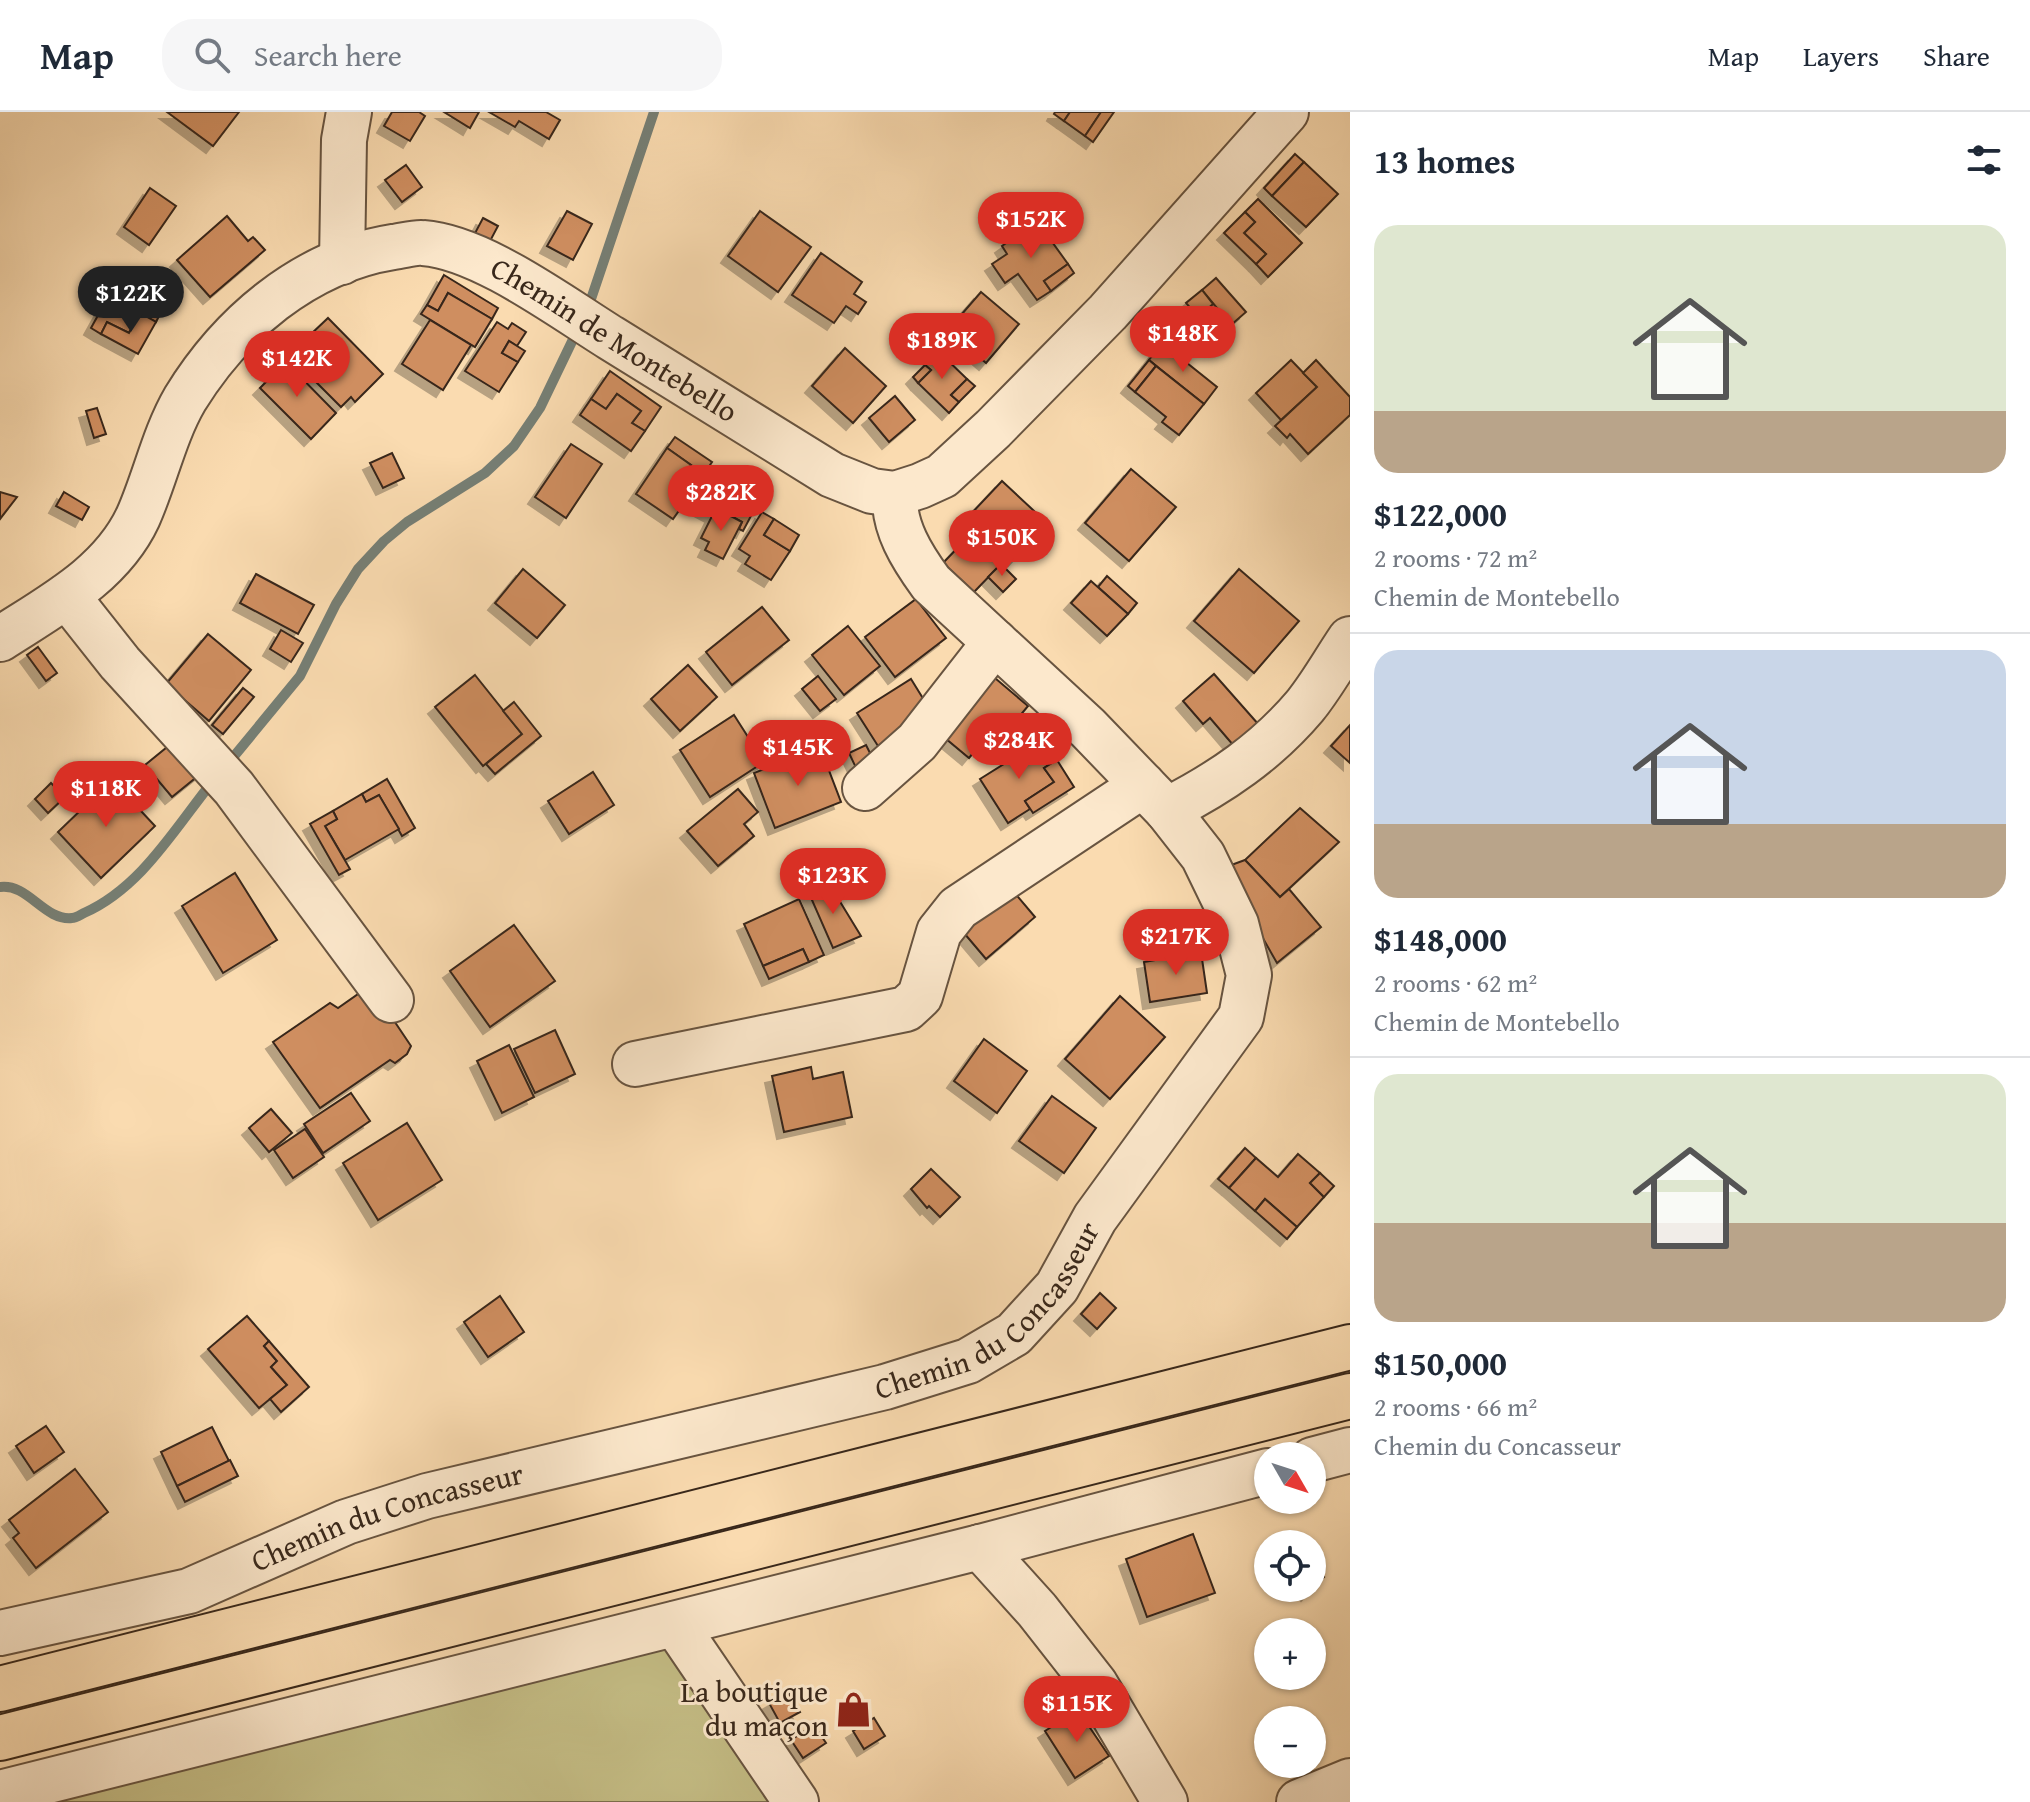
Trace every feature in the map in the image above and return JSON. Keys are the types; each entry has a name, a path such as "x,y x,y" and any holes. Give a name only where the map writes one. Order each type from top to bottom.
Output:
{"highway":[{"path":"0,1689 1350,1347"},
{"path":"0,1738 1350,1396"}],"street":[{"path":"342,262 344,140 349,112"},
{"path":"895,494 942,476 993,429 1108,312 1286,112"},
{"name":"Chemin de Montebello","path":"0,639 95,575 116,552 137,519 184,402 212,358 255,314 311,274 374,250 422,243 469,255 534,290 832,475 872,491 895,494"},
{"name":"Chemin du Concasseur","path":"0,1633 189,1591 346,1522 427,1496 885,1387 968,1361 1014,1334 1057,1287 1095,1218 1241,1017 1249,975 1236,924 1203,856 1155,798 1088,728 931,583 912,556 894,510 895,494"},
{"path":"67,596 120,663 221,773 391,1000"},
{"path":"635,1064 906,1009 920,996 939,932 958,908 1155,798 1214,786 1258,754 1306,705 1350,639"},
{"path":"865,788 917,742 995,642"},
{"path":"1326,1456 1350,1450"},
{"path":"0,1793 980,1547 1254,1475"},
{"path":"980,1547 1037,1610 1095,1684 1165,1802"},
{"path":"675,1624 796,1802"},
{"path":"1299,1802 1350,1781"}],"shaded area":[{"path":"675,1624 796,1802 0,1802"}],"building":[{"path":"167,112 239,112 213,146"},
{"path":"392,112 419,112 425,116 410,141 384,126"},
{"path":"444,112 479,112 470,128"},
{"path":"489,112 546,112 560,120 549,139 519,121 515,127"},
{"path":"1055,112 1070,112 1064,121"},
{"path":"1070,112 1101,112 1085,136 1064,121"},
{"path":"1101,112 1114,112 1093,142 1085,136"},
{"path":"1295,154 1304,162 1272,196 1264,188"},
{"path":"1304,162 1338,194 1306,227 1272,196"},
{"path":"406,165 422,187 402,202 385,180"},
{"path":"150,188 176,206 149,245 124,227"},
{"path":"1258,199 1302,243 1268,277 1256,264 1266,254 1244,233 1255,222 1245,212"},
{"path":"567,211 592,224 573,260 547,246"},
{"path":"760,211 811,247 778,292 728,256"},
{"path":"1245,212 1255,222 1244,233 1266,254 1256,264 1224,233"},
{"path":"227,216 248,241 253,237 265,250 210,297 177,260"},
{"path":"483,218 498,226 489,243 474,235"},
{"path":"1037,221 1068,264 1044,281 1051,291 1037,300 1018,274 1005,283 992,264 1007,254 1002,246"},
{"path":"821,253 862,282 854,294 866,302 858,314 846,306 834,323 792,295"},
{"path":"1068,264 1074,273 1051,291 1044,281"},
{"path":"444,275 498,308 492,319 448,293 438,311 427,305"},
{"path":"1216,278 1246,312 1231,325 1202,290"},
{"path":"117,281 164,306 156,322 140,313 129,333 107,322 101,334 91,328"},
{"path":"1202,290 1213,304 1198,317 1186,303"},
{"path":"981,292 1019,324 986,363 948,330"},
{"path":"448,293 492,319 475,347 421,314 427,305 438,311"},
{"path":"140,313 156,322 138,354 101,334 107,322 129,333"},
{"path":"328,318 383,374 355,402 351,397 341,407 289,355"},
{"path":"430,320 471,345 443,390 402,364"},
{"path":"497,322 508,329 512,323 526,332 517,346 509,341 502,353 518,362 499,392 465,371"},
{"path":"509,341 525,351 518,362 502,353"},
{"path":"1162,343 1217,387 1204,404 1149,360"},
{"path":"845,348 886,386 853,423 812,386"},
{"path":"938,351 967,379 951,395 959,402 949,413 918,383 931,370 925,365"},
{"path":"281,357 336,413 311,439 260,388 272,376 267,371"},
{"path":"1149,360 1156,366 1135,392 1128,386"},
{"path":"1291,360 1317,387 1281,420 1256,393"},
{"path":"1316,360 1350,397 1350,415 1308,454 1290,434 1287,438 1275,426 1317,387 1303,373"},
{"path":"925,365 931,370 918,383 913,377"},
{"path":"1156,366 1204,404 1179,435 1162,422 1166,417 1135,392"},
{"path":"610,371 661,407 645,431 632,423 641,411 617,394 606,409 591,399"},
{"path":"967,379 975,386 959,402 951,395"},
{"path":"617,394 641,411 632,423 645,431 631,451 580,415 591,399 606,409"},
{"path":"895,396 915,420 889,442 869,418"},
{"path":"97,408 106,434 94,438 86,411"},
{"path":"675,437 712,462 685,502 672,493 691,465 667,448"},
{"path":"571,444 602,464 566,518 535,497"},
{"path":"667,448 691,465 672,493 685,502 673,519 636,494"},
{"path":"392,453 404,478 383,488 370,463"},
{"path":"1131,469 1176,507 1129,561 1085,523"},
{"path":"720,475 761,497 743,531 739,529 742,522 716,508 712,515 701,509"},
{"path":"1002,481 1048,524 1015,559 969,516"},
{"path":"0,492 17,497 0,519"},
{"path":"64,492 89,507 82,520 56,506"},
{"path":"716,508 742,522 723,559 705,550 709,542 701,538"},
{"path":"762,512 774,519 764,535 790,551 771,580 745,564 750,556 739,549"},
{"path":"774,519 799,535 790,551 764,535"},
{"path":"970,535 1001,564 974,592 943,563"},
{"path":"1001,564 1016,579 1003,592 988,577"},
{"path":"523,569 565,605 537,638 495,603"},
{"path":"1239,569 1299,621 1254,673 1194,621"},
{"path":"256,574 314,605 298,634 240,603"},
{"path":"1107,576 1137,603 1128,614 1098,587"},
{"path":"1091,581 1128,614 1107,636 1071,603"},
{"path":"916,599 946,638 895,677 865,637"},
{"path":"762,607 789,640 732,685 706,652"},
{"path":"848,626 880,666 844,695 812,655"},
{"path":"281,630 303,643 291,662 270,649"},
{"path":"208,634 251,670 209,721 166,684"},
{"path":"38,647 57,673 46,681 27,655"},
{"path":"688,665 717,697 680,731 651,699"},
{"path":"989,673 1028,706 994,747 983,741 969,758 939,733"},
{"path":"1214,674 1259,725 1234,746 1210,718 1203,724 1183,701"},
{"path":"475,675 522,734 483,766 435,707"},
{"path":"818,676 836,699 820,711 802,689"},
{"path":"911,679 932,713 878,746 857,713"},
{"path":"243,688 254,697 223,734 212,725"},
{"path":"514,702 541,736 495,774 486,764 522,734 503,711"},
{"path":"734,715 764,762 710,797 680,750"},
{"path":"1350,725 1350,763 1331,746"},
{"path":"838,726 848,748 829,757 819,735"},
{"path":"177,739 204,771 172,797 145,765"},
{"path":"1039,742 1053,762 1044,768 1054,782 1025,801 1030,809 1008,823 980,779"},
{"path":"866,745 875,763 858,772 849,753"},
{"path":"820,747 841,802 775,828 754,773"},
{"path":"1057,760 1074,787 1033,813 1025,801 1054,782 1044,768"},
{"path":"593,772 614,805 569,834 548,801"},
{"path":"387,779 415,828 402,836 379,795 366,802 362,794"},
{"path":"112,780 155,826 101,878 58,832"},
{"path":"51,783 65,797 48,813 35,799"},
{"path":"738,789 758,812 744,824 754,836 718,866 687,831"},
{"path":"362,794 366,802 379,795 399,829 345,860 325,826 337,819 333,811"},
{"path":"1300,808 1339,842 1280,897 1245,860"},
{"path":"333,811 337,819 325,826 350,869 339,875 310,824"},
{"path":"1245,860 1280,897 1289,889 1321,927 1277,963 1223,868"},
{"path":"235,873 277,940 223,973 182,906"},
{"path":"828,882 861,936 833,948 808,891"},
{"path":"1013,891 1035,917 986,959 964,933"},
{"path":"799,899 824,955 809,962 803,949 763,966 744,924"},
{"path":"514,925 555,981 490,1027 450,971"},
{"path":"803,949 809,962 769,979 763,966"},
{"path":"1201,952 1207,993 1150,1002 1144,962"},
{"path":"372,988 411,1046 407,1054 395,1063 390,1060 320,1108 273,1042 330,1003 338,1008"},
{"path":"1120,996 1165,1037 1110,1099 1065,1059"},
{"path":"555,1030 575,1074 535,1093 514,1049"},
{"path":"984,1039 1027,1071 997,1113 954,1081"},
{"path":"509,1045 534,1097 502,1113 477,1061"},
{"path":"811,1067 813,1079 843,1072 852,1117 784,1132 772,1076"},
{"path":"351,1093 370,1121 323,1153 304,1124"},
{"path":"1052,1096 1096,1128 1064,1173 1019,1141"},
{"path":"271,1109 292,1133 269,1152 249,1128"},
{"path":"407,1123 442,1180 378,1220 343,1163"},
{"path":"305,1129 324,1157 293,1178 274,1150"},
{"path":"1245,1148 1256,1158 1229,1188 1218,1179"},
{"path":"1298,1154 1320,1173 1310,1183 1324,1197 1297,1227 1265,1199 1255,1211 1229,1188 1256,1158 1278,1177"},
{"path":"931,1169 960,1197 940,1217 929,1206 927,1208 911,1189"},
{"path":"1320,1173 1334,1186 1324,1197 1310,1183"},
{"path":"1265,1199 1297,1227 1287,1239 1255,1211"},
{"path":"1100,1293 1116,1308 1097,1329 1081,1314"},
{"path":"500,1296 524,1332 488,1357 464,1322"},
{"path":"247,1316 269,1341 264,1346 277,1361 271,1367 287,1385 259,1408 208,1349"},
{"path":"269,1341 309,1387 281,1412 270,1399 287,1385 271,1367 277,1361 264,1346"},
{"path":"46,1426 64,1452 34,1473 16,1446"},
{"path":"212,1427 229,1461 177,1486 161,1452"},
{"path":"230,1460 238,1476 185,1502 177,1486"},
{"path":"75,1469 108,1512 36,1568 13,1538 19,1533 9,1520"},
{"path":"1193,1534 1215,1593 1147,1617 1126,1559"},
{"path":"788,1692 800,1712 780,1723 769,1703"},
{"path":"1078,1710 1109,1756 1075,1778 1045,1731"},
{"path":"874,1718 885,1736 864,1749 853,1731"},
{"path":"814,1725 826,1743 803,1758 791,1740"}],"waterway":[{"path":"587,311 654,112"},
{"path":"226,766 300,676 336,604 358,569 407,522 485,473 514,446 540,408 578,329"},
{"path":"0,887 19,891 53,914 72,918 78,916 104,902 140,873 213,781"}],"place":[{"name":"La boutique du maçon","path":"854,1709"}]}
